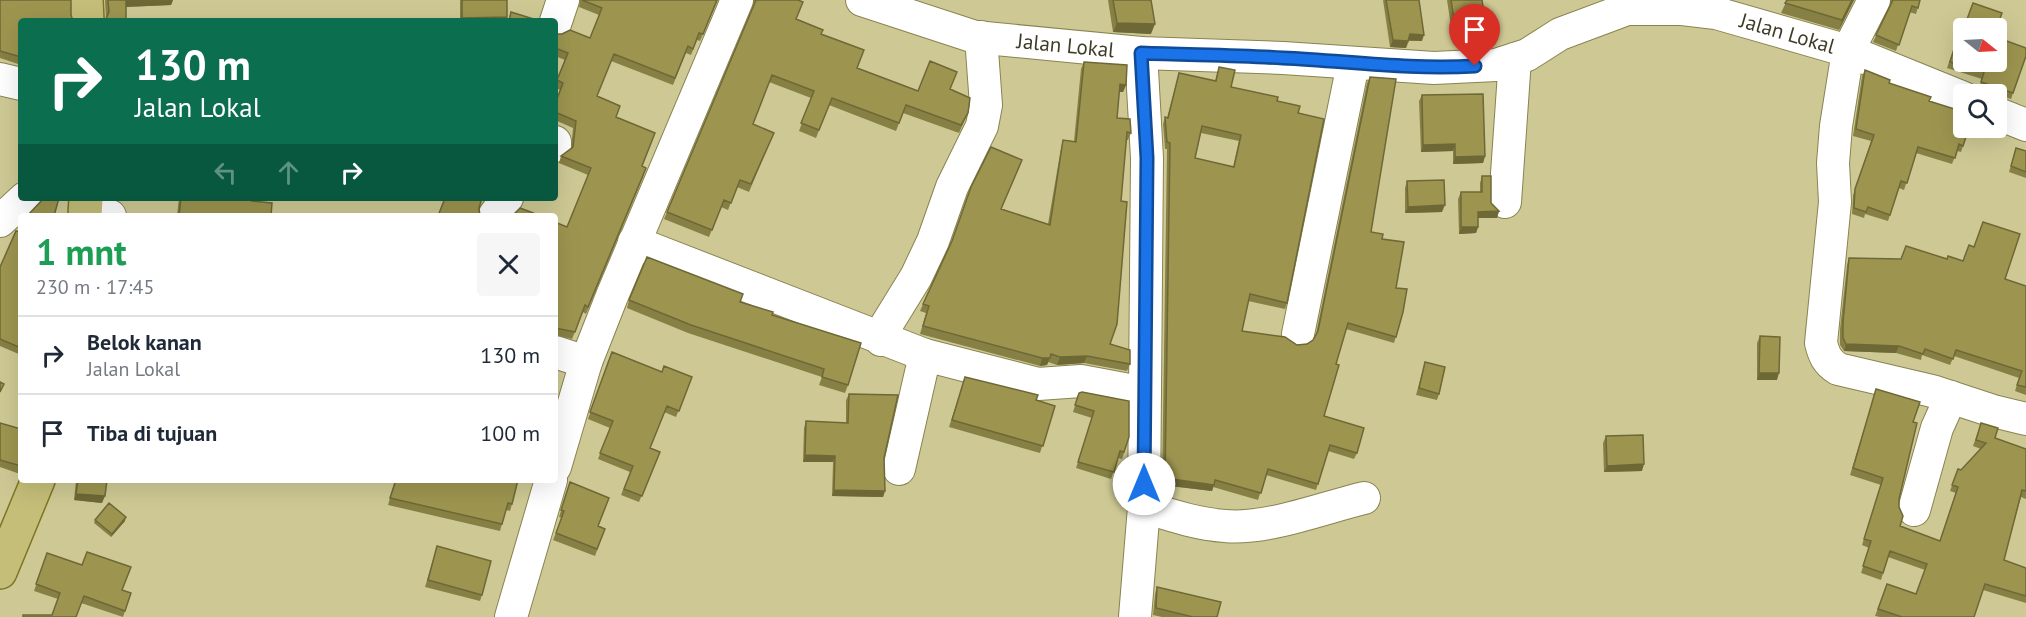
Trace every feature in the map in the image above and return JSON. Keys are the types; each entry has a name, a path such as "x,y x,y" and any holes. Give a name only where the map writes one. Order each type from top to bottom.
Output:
{"main road":[{"path":"86,0 87,18"},
{"path":"0,572 37,483"}],"street":[{"path":"557,18 563,0"},
{"path":"558,458 586,362 633,242 736,0"},
{"name":"Jalan Lokal","path":"862,0 928,11 981,37 1141,53 1283,58 1434,68 1496,65 1527,55 1560,34 1627,9 1682,9 1716,12 1848,51 1874,0"},
{"path":"881,340 887,324 921,268 952,187 982,126 986,105 981,37"},
{"path":"1953,94 1848,51 1836,126 1833,163 1834,202 1821,343 1823,353 1829,364 1838,369 1951,397 2026,419"},
{"path":"1135,617 1144,507 1147,158 1141,53"},
{"path":"1505,202 1515,59"},
{"path":"1298,334 1353,64"},
{"path":"0,79 18,83"},
{"path":"2007,117 2026,125"},
{"path":"0,221 22,201"},
{"path":"633,242 881,340 925,355 1038,384 1080,381 1145,393"},
{"path":"558,353 586,362"},
{"path":"899,470 925,355"},
{"path":"1914,510 1937,428 1951,397"},
{"path":"511,617 550,483"},
{"path":"1144,507 1202,523 1236,526 1264,522 1364,498"}],"building":[{"path":"0,0 71,0 72,18 18,18 18,56 0,51"},
{"path":"108,0 126,0 126,18 106,18 109,12"},
{"path":"462,0 507,0 507,17 462,18"},
{"path":"582,0 717,0 703,34 699,33 693,49 688,46 675,78 614,54 597,96 620,106 616,117 655,133 642,166 646,168 588,307 585,305 575,332 558,329 558,223 567,227 591,168 561,156 573,147 576,121 558,113 558,96 563,83 558,80 558,78 568,53 558,49 558,34 570,30 590,38 602,8"},
{"path":"756,0 803,2 796,19 823,30 821,34 864,50 857,68 918,91 930,61 957,72 950,89 970,98 968,113 961,125 906,105 899,123 832,98 819,130 801,123 814,91 772,75 753,124 774,133 751,184 740,180 731,203 724,200 712,230 667,212"},
{"path":"1113,0 1151,0 1155,24 1117,23"},
{"path":"1386,0 1419,0 1424,35 1410,34 1408,41 1393,40"},
{"path":"1451,0 1482,0 1485,21 1455,26"},
{"path":"1787,0 1852,0 1842,20 1785,3"},
{"path":"1893,0 1920,0 1918,8 1912,6 1899,45 1876,35"},
{"path":"1973,3 2002,13 2000,18 1967,18"},
{"path":"511,12 530,18 510,18"},
{"path":"2007,41 2026,48 2026,56 2013,93 2007,91 2007,84 1981,82 1984,72 2007,72"},
{"path":"1084,62 1127,65 1126,85 1120,84 1117,118 1130,119 1131,133 1127,132 1121,201 1127,202 1117,324 1110,344 1130,350 1130,364 1087,356 1060,357 1051,354 1050,358 1042,358 923,326 929,306 923,304 952,241 971,187 991,147 1022,160 1001,209 1050,225 1063,140 1076,142"},
{"path":"1219,67 1235,70 1231,87 1278,97 1277,101 1300,106 1298,113 1324,119 1287,303 1250,294 1242,331 1285,337 1297,345 1307,344 1313,340 1318,331 1370,77 1396,79 1371,232 1383,234 1382,239 1404,242 1396,288 1407,289 1403,312 1396,337 1348,323 1324,416 1364,428 1357,453 1330,445 1318,484 1268,469 1261,493 1215,480 1214,485 1165,478 1170,143 1167,142 1165,117 1168,118 1179,73 1216,81","holes":["1202,126 1241,135 1234,167 1195,158"]},
{"path":"1865,70 1890,80 1889,83 1931,97 1929,101 1953,109 1953,138 1966,138 1963,146 1959,144 1955,158 1918,147 1907,183 1901,181 1890,215 1868,207 1866,212 1854,208 1855,189 1874,135 1856,129"},
{"path":"1483,94 1485,156 1455,157 1455,144 1423,145 1422,95"},
{"path":"2016,148 2026,151 2026,172 2011,166"},
{"path":"1482,176 1491,176 1491,203 1499,211 1478,212 1478,227 1461,227 1461,192 1482,192"},
{"path":"1444,180 1445,205 1408,207 1407,181"},
{"path":"41,201 58,201 55,213 30,213"},
{"path":"181,201 272,203 271,213 179,213"},
{"path":"444,201 481,201 480,213 439,213"},
{"path":"520,208 533,213 515,213"},
{"path":"1983,222 2020,234 2005,279 2026,286 2026,387 2017,385 2022,371 1956,350 1953,359 1925,349 1923,354 1899,346 1846,344 1843,338 1843,322 1849,258 1901,259 1906,246 1947,259 1948,256 1963,261 1969,245 1974,247"},
{"path":"16,231 18,232 18,347 0,339 0,267"},
{"path":"647,257 743,294 740,302 773,312 772,315 861,343 848,385 822,377 824,369 691,325 629,300"},
{"path":"1760,336 1780,337 1779,373 1759,373"},
{"path":"612,352 662,372 664,366 692,377 679,411 667,406 650,448 660,452 642,496 624,489 633,466 600,453 613,421 590,412"},
{"path":"1425,362 1445,367 1439,394 1419,388"},
{"path":"965,377 1038,395 1036,400 1055,406 1043,446 952,420"},
{"path":"1876,389 1920,402 1913,422 1917,423 1899,499 1899,507 1903,516 1900,526 1940,541 1958,487 1952,485 1958,469 1961,470 1986,443 1976,440 1981,423 1998,428 1995,438 2026,449 2026,491 2022,490 2004,560 2026,568 2026,596 1985,584 1974,617 1902,617 1878,609 1887,584 1916,594 1927,564 1890,551 1883,573 1863,566 1871,541 1864,539 1883,478 1853,468"},
{"path":"1079,393 1129,401 1129,437 1124,452 1120,451 1114,472 1078,462 1094,411 1075,405"},
{"path":"849,394 898,395 884,458 885,491 834,490 835,456 805,455 806,421 848,423"},
{"path":"0,423 18,428 18,465 0,460"},
{"path":"1643,435 1644,464 1607,466 1606,436"},
{"path":"570,482 609,498 598,526 605,529 597,549 556,533 564,511 561,510"},
{"path":"78,483 107,483 105,496 76,494"},
{"path":"395,483 517,483 512,504 508,503 502,524 390,498"},
{"path":"109,503 126,517 112,534 95,520"},
{"path":"437,546 491,561 482,595 428,580"},
{"path":"87,552 131,567 122,590 131,593 125,611 84,596 76,617 23,617 23,615 52,615 60,593 36,584 47,553 82,565"},
{"path":"1157,587 1221,602 1217,617 1193,617 1156,608"}],"route":[{"path":"1144,484 1147,158 1141,53 1283,58 1372,66 1434,68 1475,66"}]}
